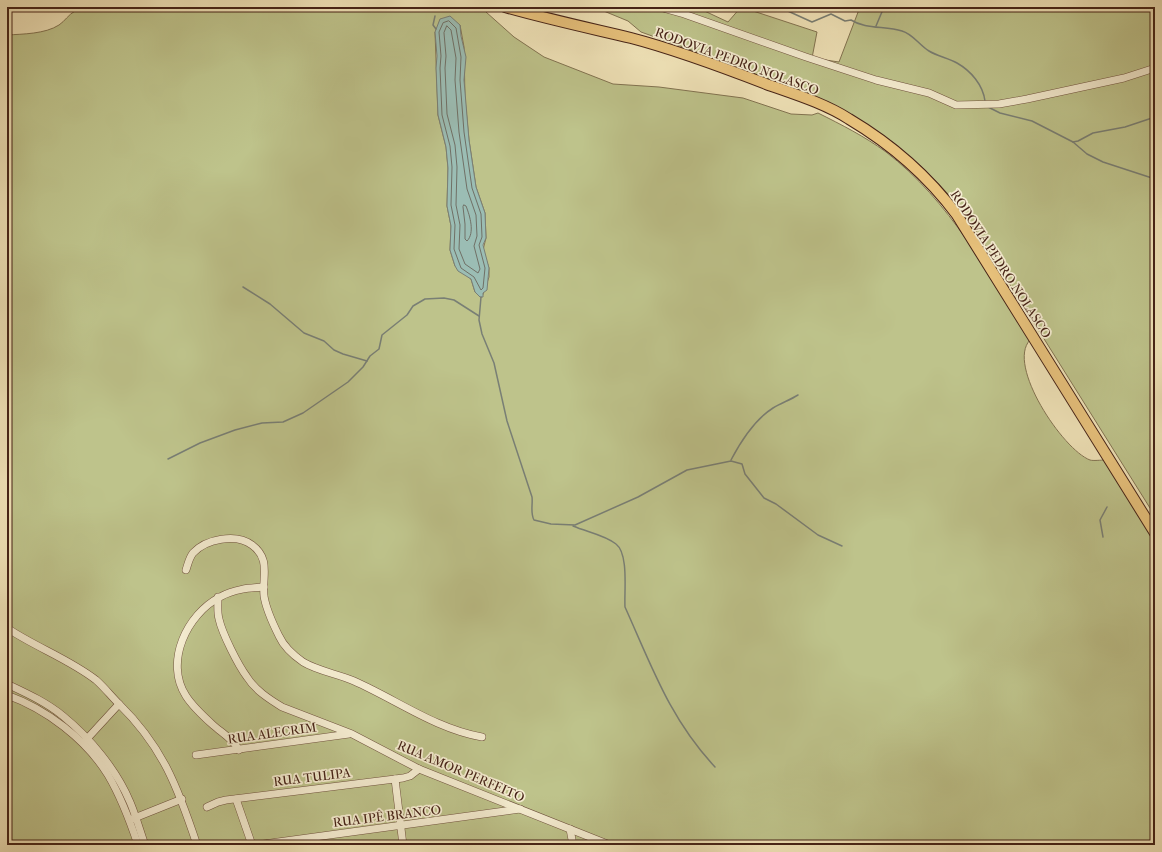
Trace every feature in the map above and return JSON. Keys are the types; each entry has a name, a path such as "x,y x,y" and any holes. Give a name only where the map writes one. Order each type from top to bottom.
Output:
{"highway":[{"name":"RODOVIA PEDRO NOLASCO","path":"505,7 632,38 700,59 814,102 848,118 903,157 934,188 957,215 1155,533"}],"street":[{"path":"660,7 876,80 924,91 956,104 999,104 1124,78 1155,68"},
{"path":"186,570 188,561 194,552 209,543 229,539 244,541 251,544 262,555 265,571 264,596 279,636 290,653 305,663 354,681 422,716 466,734 482,737"},
{"path":"239,750 232,740 194,707 185,694 177,672 177,653 185,635 197,616 218,598 235,590 264,587"},
{"name":"RUA AMOR PERFEITO","path":"218,598 220,621 247,678 261,692 282,707 352,734 419,769 610,845"},
{"path":"7,628 74,665 96,681 145,732 161,755 177,788 197,845"},
{"path":"7,684 50,706 87,738 117,779 129,800 138,845"},
{"path":"7,695 22,700 61,724 82,745 108,774 145,845"},
{"path":"82,745 119,704"},
{"name":"RUA ALECRIM","path":"196,755 352,734"},
{"name":"RUA TULIPA","path":"206,807 218,802 236,799 394,779 410,776 419,769"},
{"path":"394,779 404,845"},
{"path":"132,818 182,799"},
{"path":"236,799 252,845"},
{"name":"RUA IPÊ BRANCO","path":"256,845 520,809"},
{"path":"570,829 572,845"}],"green space":[{"path":"126,7 214,11 216,7 474,7 489,10 486,12 514,37 544,57 613,84 659,87 743,98 791,114 812,115 818,113 844,126 886,152 909,171 949,215 983,264 1030,340 1025,352 1025,368 1031,386 1041,406 1053,424 1066,441 1079,453 1090,460 1105,460 1155,538 1155,845 7,845 7,35 34,33 53,28 63,22 75,11","holes":["460,25 464,47 465,99 469,140 476,187 485,213 486,238 483,250 489,268 489,277 482,297 475,292 471,279 455,266 450,250 451,226 447,206 448,168 446,147 438,115 435,32"]},
{"path":"594,7 696,7 728,22 741,7 817,32 812,58 839,62 860,7 1155,7 1155,516 979,235 950,196 923,168 894,143 871,128 739,67 641,32 628,21"}],"water":[{"path":"450,16 460,25 466,57 464,80 469,140 476,187 485,213 486,238 483,245 489,268 487,290 483,293 483,297 480,297 475,292 471,279 458,271 450,250 451,226 447,206 448,168 446,147 438,115 435,32 440,19"}],"waterway":[{"path":"779,7 812,22 831,14 845,21 851,20 862,25 896,29 906,32 929,51 954,61 967,70 976,79 982,89 985,101"},
{"path":"876,26 884,7"},
{"path":"435,16 433,25 436,29"},
{"path":"988,107 1000,113 1032,121 1073,142 1087,154 1103,162 1155,179"},
{"path":"1073,142 1093,133 1125,127 1155,117"},
{"path":"243,287 270,304 304,333 324,341 334,350 367,361"},
{"path":"481,297 479,320 482,334 494,363 507,421 532,497 532,511 534,520 551,524 575,525 638,497 687,470 731,461 742,464 745,474 764,498 776,504 818,535 842,546"},
{"path":"168,459 200,443 235,430 262,423 283,422 303,413 348,382 363,367 370,356 379,349 382,335 407,315 413,306 425,299 444,298 454,300 479,316"},
{"path":"731,460 744,438 766,413 798,395"},
{"path":"1103,537 1100,520 1107,507"},
{"path":"573,526 607,538 616,544 620,549 623,556 625,574 625,607 663,692 699,749 715,767"}]}
